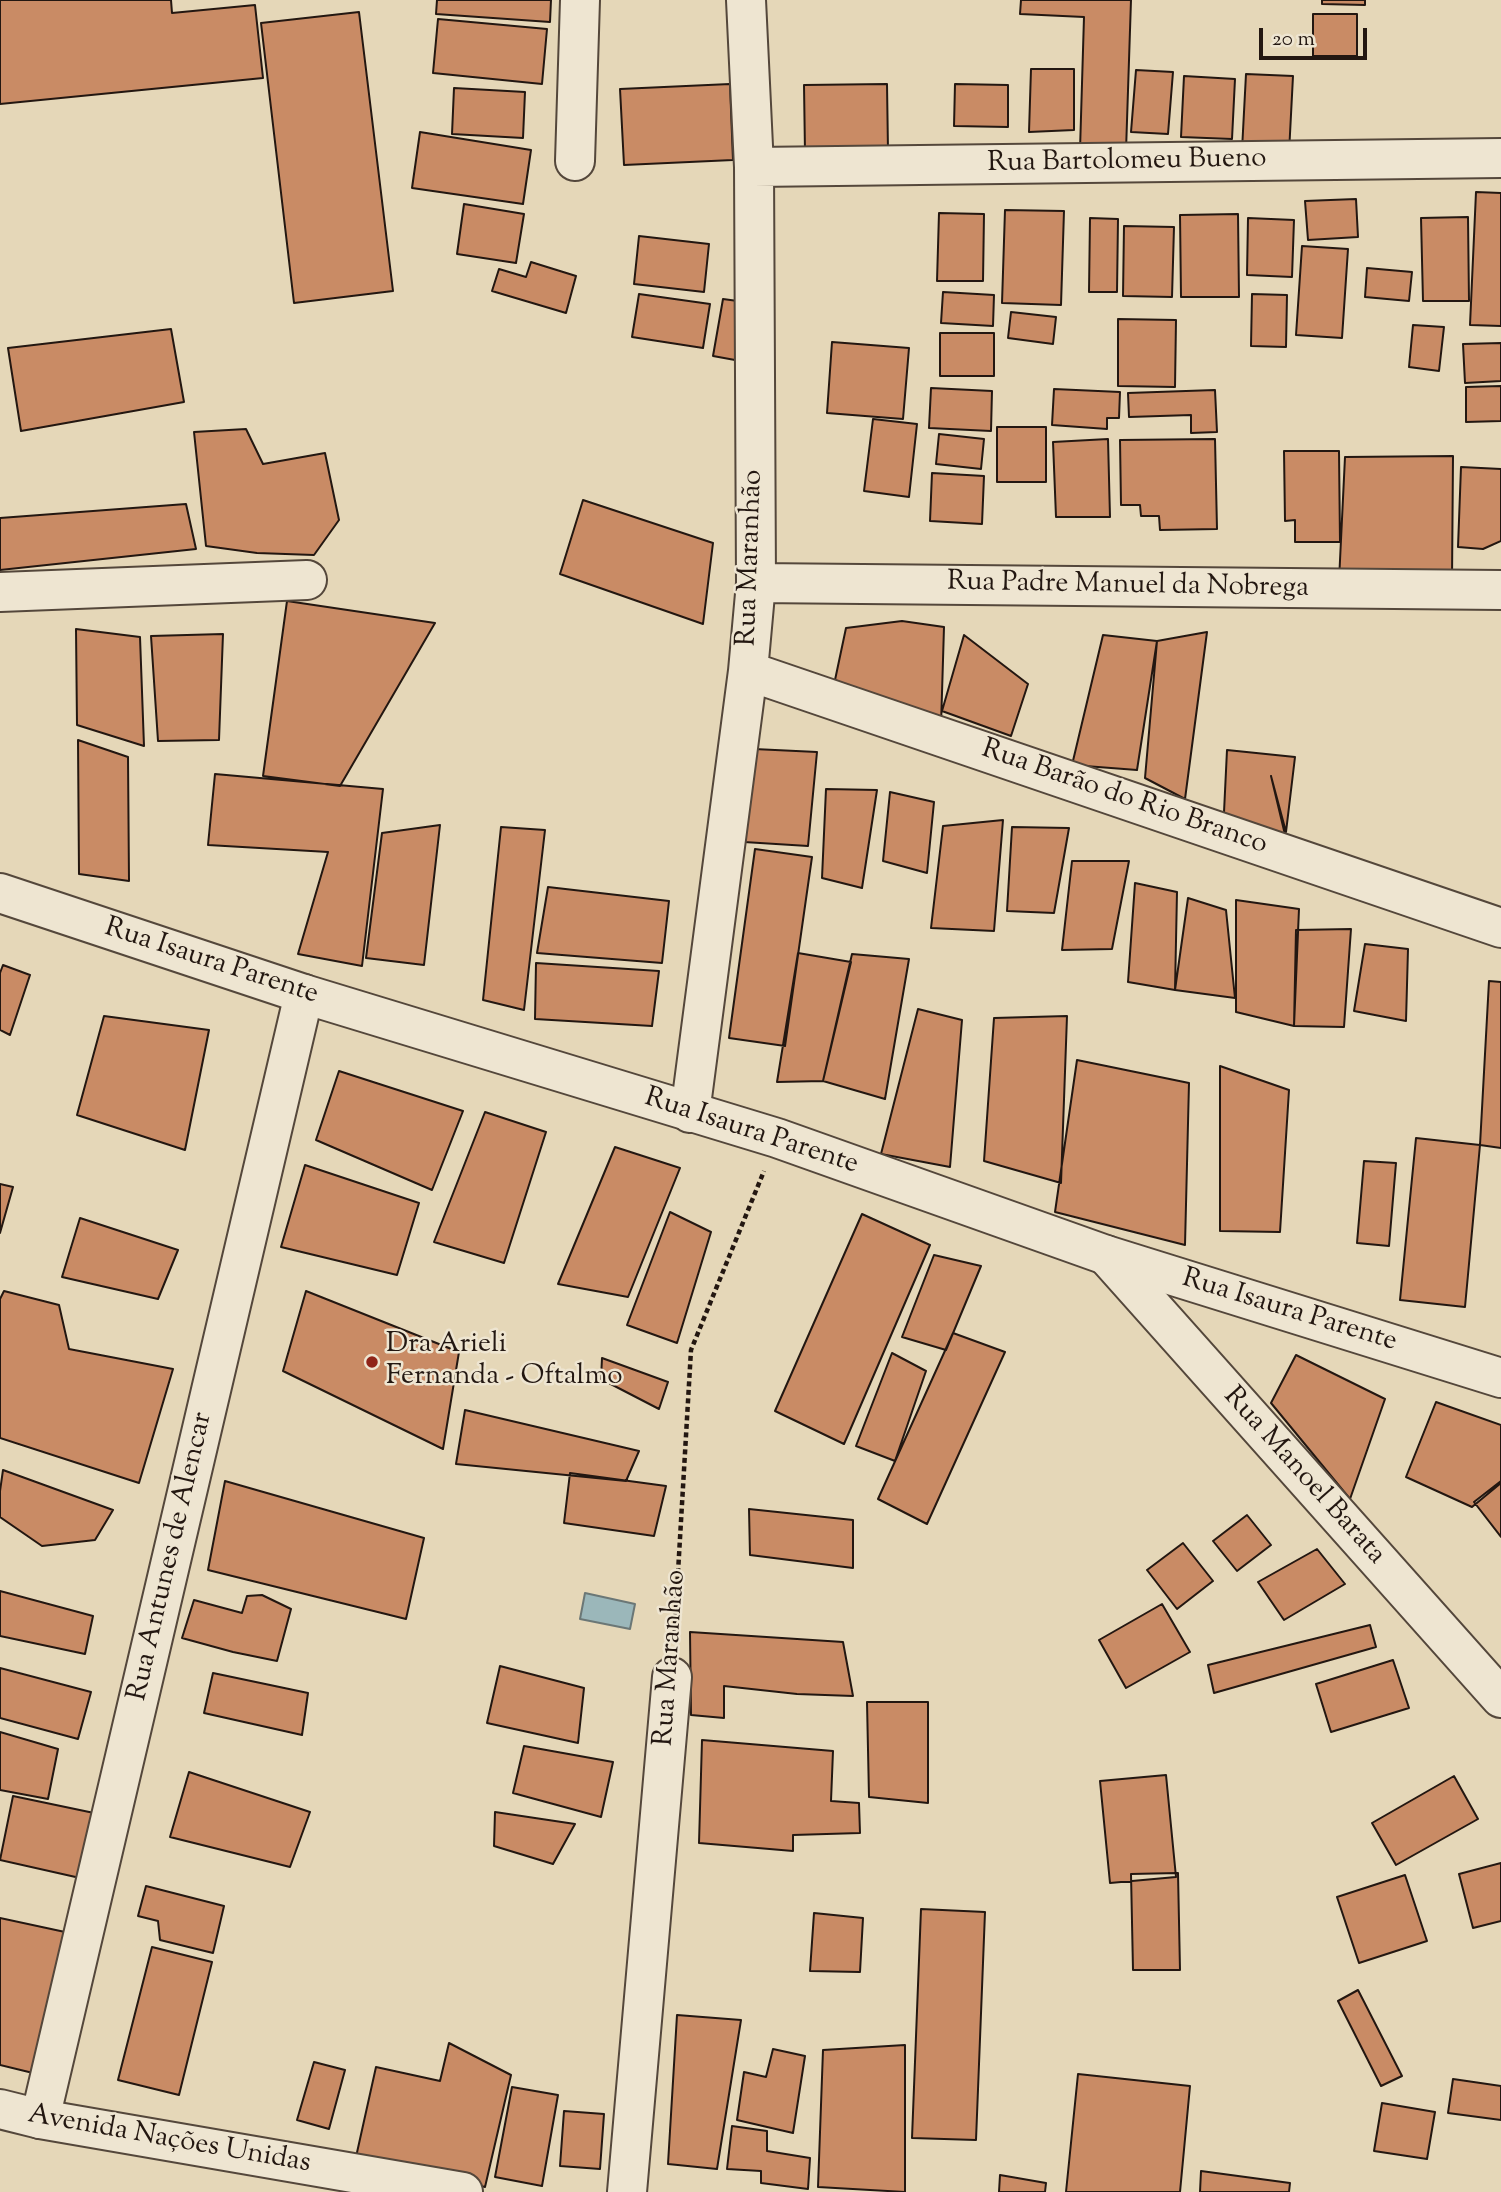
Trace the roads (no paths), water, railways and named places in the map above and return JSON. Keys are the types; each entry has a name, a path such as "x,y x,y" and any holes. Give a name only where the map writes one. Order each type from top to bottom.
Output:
{"street":[{"path":"575,161 580,0"},
{"name":"Rua Maranhão","path":"690,1113 748,671 755,583 754,167 746,0"},
{"name":"Rua Bartolomeu Bueno","path":"754,167 1501,158"},
{"path":"0,592 307,580"},
{"name":"Rua Padre Manuel da Nobrega","path":"755,583 1501,590"},
{"name":"Rua Barão do Rio Branco","path":"748,671 1501,928"},
{"name":"Rua Isaura Parente","path":"0,893 304,994 777,1138 1105,1255 1501,1378"},
{"name":"Rua Antunes de Alencar","path":"40,2119 304,994"},
{"name":"Rua Manoel Barata","path":"1105,1255 1501,1698"},
{"name":"Rua Maranhão","path":"627,2192 672,1677"},
{"name":"Avenida Nações Unidas","path":"0,2109 40,2119 463,2192"}],"water":[{"path":"585,1593 635,1604 630,1629 580,1619"}],"place":[{"name":"Dra Arieli Fernanda - Oftalmo","path":"372,1362"}]}
